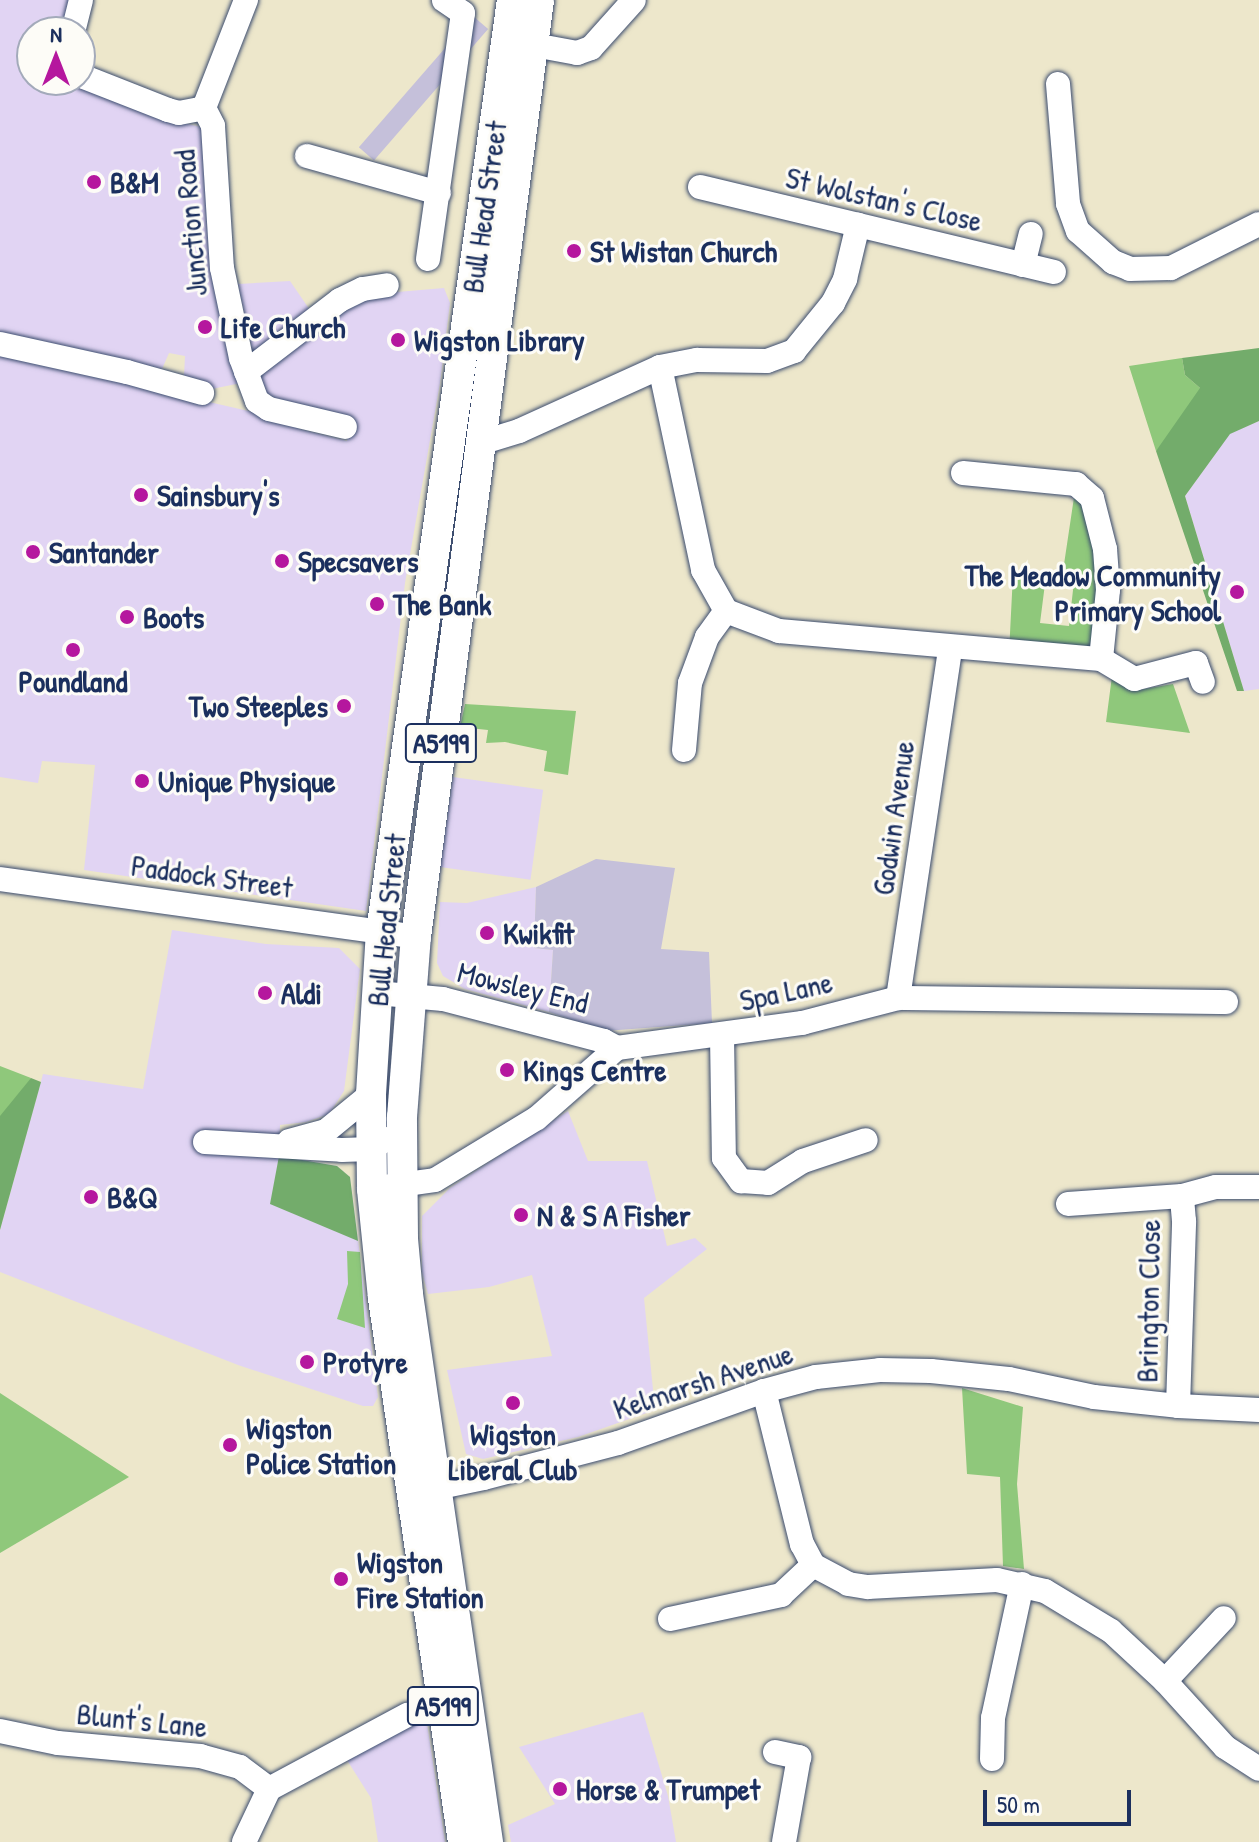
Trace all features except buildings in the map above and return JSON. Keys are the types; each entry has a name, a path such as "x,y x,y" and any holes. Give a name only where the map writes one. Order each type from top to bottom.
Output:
{"main road":[{"name":"Bull Head Street","path":"488,1842 473,1737 422,1490 372,1189 371,1094 381,932 512,0"},
{"name":"Bull Head Street","path":"463,1842 422,1490 402,1185 402,1117 416,937 539,0"}],"street":[{"name":"Junction Road","path":"246,0 204,108 213,126 222,268 246,372 266,395 269,409 345,427"},
{"path":"534,45 577,53 591,48 634,0"},
{"path":"428,259 439,193 453,7"},
{"path":"96,82 179,113 204,108"},
{"path":"1058,84 1068,204 1078,231 1113,262 1130,269 1171,268 1259,224"},
{"path":"307,156 439,193"},
{"name":"St Wolstan's Close","path":"700,187 1054,272"},
{"path":"480,443 519,431 660,367 697,360 767,361 794,351 833,303 845,279 858,225"},
{"path":"1023,265 1031,234"},
{"path":"246,372 340,300 363,289 387,285"},
{"path":"0,344 174,372 202,393"},
{"path":"660,367 703,570 726,611 779,631 1101,659 1134,679 1196,663 1203,682"},
{"path":"974,468 1076,484 1092,498 1105,549 1107,576 1101,659"},
{"path":"684,750 690,683 707,637 726,611"},
{"name":"Godwin Avenue","path":"898,998 950,648"},
{"name":"Paddock Street","path":"0,879 416,937"},
{"name":"Mowsley End","path":"377,993 443,999 604,1041 617,1048"},
{"name":"Spa Lane","path":"617,1048 802,1023 898,998 1226,1002"},
{"path":"722,1036 724,1158 741,1181 768,1183 803,1161 866,1140"},
{"path":"372,1189 435,1180 537,1118 617,1048"},
{"path":"371,1094 326,1131 289,1141 206,1137 261,1148 371,1149 385,1140 402,1117"},
{"name":"Brington Close","path":"1068,1204 1182,1196 1216,1187 1259,1187"},
{"name":"Brington Close","path":"1178,1406 1184,1236 1182,1196"},
{"name":"Kelmarsh Avenue","path":"422,1490 618,1443 764,1391 816,1377 880,1370 931,1371 1009,1379 1094,1397 1259,1410"},
{"path":"764,1391 802,1544 813,1565 848,1584 868,1587 976,1580 1022,1584 1045,1591 1111,1631 1165,1681 1225,1747 1259,1769"},
{"path":"670,1619 781,1595 813,1565"},
{"path":"992,1759 993,1718 1022,1584"},
{"path":"1165,1681 1224,1618"},
{"path":"244,1842 269,1789 407,1715"},
{"name":"Blunt's Lane","path":"0,1731 58,1743 200,1756 240,1767 269,1789"},
{"path":"775,1752 799,1757 784,1842"}],"shaded area":[{"path":"0,0 71,0 68,16 16,16 16,96 96,96 96,89 170,120 201,127 206,134 241,383 207,390 184,376 185,356 169,353 162,369 0,335"},
{"path":"473,16 488,29 374,160 359,147"},
{"path":"290,281 312,313 253,354 238,284"},
{"path":"444,288 450,303 440,383 405,583 366,911 84,870 95,765 42,761 38,783 0,777 0,354 288,420 299,429 347,441 350,423 271,403 255,377 336,314 374,294"},
{"name":"The Meadow Community Primary School","path":"1259,421 1259,689 1244,691 1185,496 1230,433"},
{"path":"453,777 543,790 530,880 440,867"},
{"path":"596,859 675,868 661,949 709,952 712,1023 605,1031 549,1012 553,950 534,948 536,887"},
{"path":"536,887 534,948 553,950 549,1012 465,989 443,976 437,963 440,902 467,903"},
{"path":"172,930 266,944 339,948 360,969 344,1091 329,1114 306,1122 280,1125 279,1156 337,1166 350,1177 378,1397 373,1406 363,1406 238,1365 0,1272 0,1230 43,1074 143,1089"},
{"path":"568,1111 588,1161 647,1161 667,1246 695,1238 707,1249 644,1298 655,1410 578,1437 483,1459 466,1454 447,1370 552,1356 532,1275 489,1287 428,1294 422,1272 422,1216 450,1188"},
{"path":"425,1710 445,1842 378,1842 371,1798 345,1757"},
{"path":"643,1712 668,1796 676,1842 511,1842 508,1825 555,1804 519,1747"}],"green space":[{"path":"1259,348 1259,421 1230,434 1185,496 1244,691 1237,691 1156,451 1200,388 1185,375 1182,358"},
{"path":"1182,358 1185,375 1200,388 1202,409 1156,451 1129,366"},
{"path":"1076,484 1092,498 1101,659 1009,653 1013,574 1046,576 1040,623 1069,626 1075,572 1063,571"},
{"path":"1112,676 1138,690 1173,684 1190,733 1106,722"},
{"path":"465,704 576,711 568,775 544,771 547,751 505,742 486,743 488,730 460,727"},
{"path":"0,1066 31,1078 0,1175"},
{"path":"31,1078 41,1082 0,1230 0,1116"},
{"path":"279,1156 337,1166 350,1177 358,1241 270,1204"},
{"path":"347,1251 360,1252 365,1328 337,1319 348,1284"},
{"path":"962,1388 1023,1407 1017,1484 1024,1569 1003,1566 1000,1477 967,1474"},
{"path":"0,1393 129,1477 0,1553"}],"place":[{"name":"B&M","path":"94,182"},
{"name":"St Wistan Church","path":"574,251"},
{"name":"Life Church","path":"205,327"},
{"name":"Wigston Library","path":"398,340"},
{"name":"Sainsbury's","path":"141,495"},
{"name":"Santander","path":"33,552"},
{"name":"Specsavers","path":"282,561"},
{"name":"The Meadow Community Primary School","path":"1237,592"},
{"name":"The Bank","path":"377,604"},
{"name":"Boots","path":"127,617"},
{"name":"Poundland","path":"73,650"},
{"name":"Two Steeples","path":"344,706"},
{"name":"Unique Physique","path":"142,781"},
{"name":"Kwikfit","path":"487,933"},
{"name":"Aldi","path":"265,993"},
{"name":"Kings Centre","path":"507,1070"},
{"name":"B&Q","path":"91,1197"},
{"name":"N & S A Fisher","path":"521,1215"},
{"name":"Protyre","path":"307,1362"},
{"name":"Wigston Liberal Club","path":"513,1403"},
{"name":"Wigston Police Station","path":"230,1445"},
{"name":"Wigston Fire Station","path":"341,1579"},
{"name":"Horse & Trumpet","path":"560,1789"}]}
